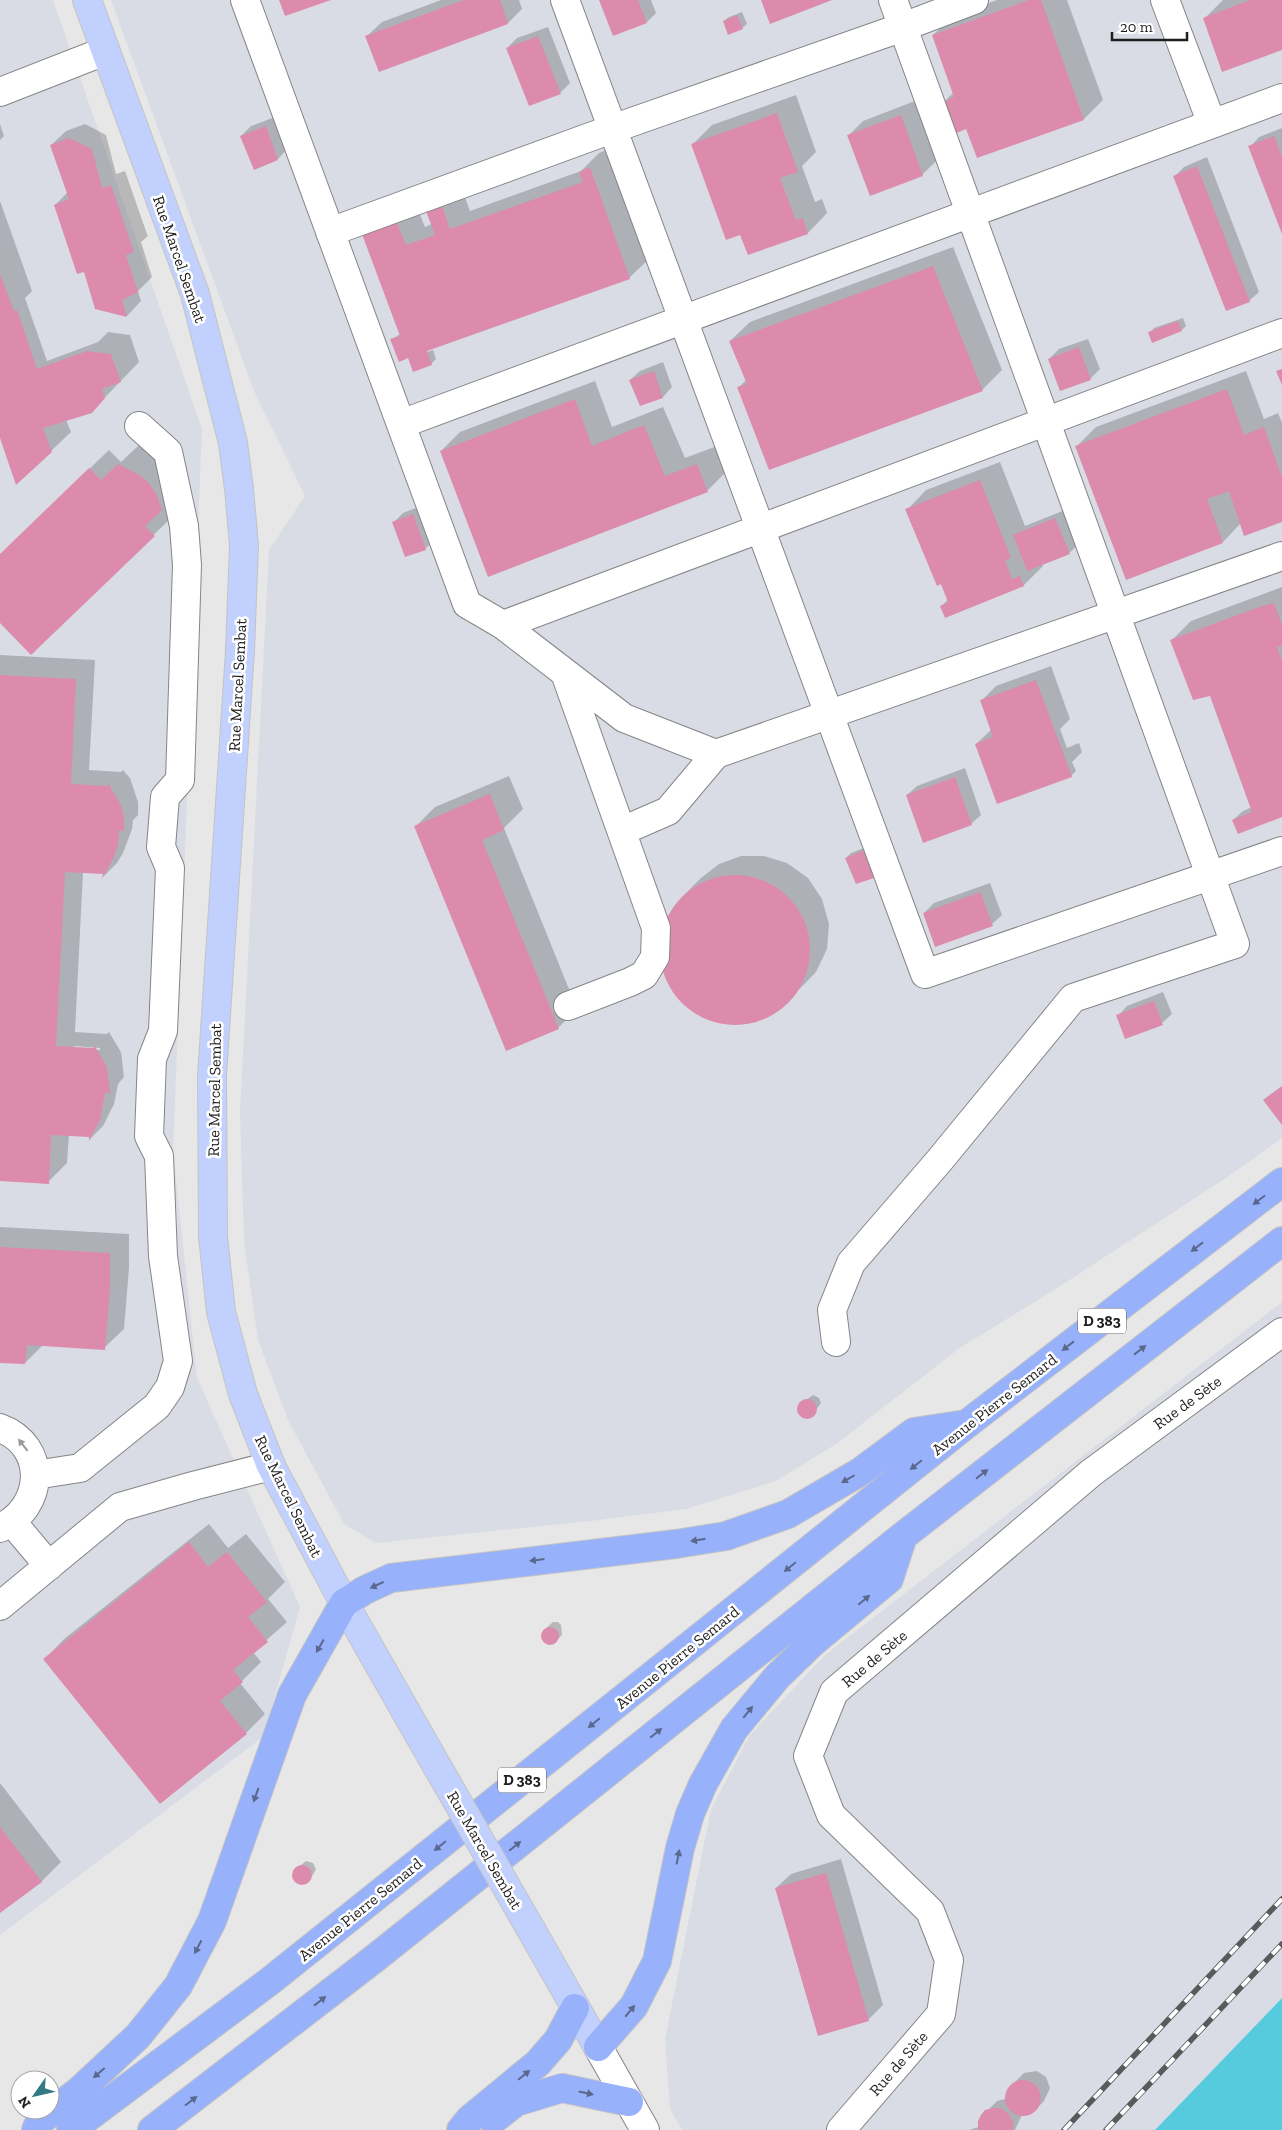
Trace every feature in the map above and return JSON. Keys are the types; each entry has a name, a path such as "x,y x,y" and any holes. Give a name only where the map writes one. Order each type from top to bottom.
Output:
{"highway":[{"name":"Avenue Pierre Semard","path":"71,2130 278,1975 968,1423 1282,1182"},
{"name":"D 383","path":"152,2130 374,1959 903,1536 1282,1241"},
{"path":"36,2130 40,2121 79,2091 138,2036 178,1986 212,1920 292,1695 344,1604 365,1590 391,1578 676,1544 726,1536 788,1514 860,1472 914,1432 968,1423"},
{"path":"598,2047 634,2006 657,1961 680,1848 690,1814 703,1784 734,1729 784,1670 812,1643 889,1579 903,1536"},
{"path":"461,2130 470,2119 538,2063 558,2040 575,2008"},
{"path":"480,2130 516,2102 562,2088 629,2102"}],"main road":[{"name":"Rue Marcel Sembat","path":"87,0 195,294 233,443 239,490 244,545 241,632 212,1076 213,1236 221,1312 243,1394 271,1466 344,1604 598,2047"}],"street":[{"path":"245,0 468,604 503,626 624,718 716,754"},
{"path":"565,0 925,974 1282,851"},
{"path":"836,1342 832,1310 851,1263 939,1162 1073,998 1235,944 893,0"},
{"path":"330,232 974,0"},
{"path":"1165,0 1212,124"},
{"path":"0,92 105,51"},
{"path":"401,424 1282,98"},
{"path":"503,626 1282,333"},
{"path":"35,1475 80,1468 157,1406 170,1387 178,1361 163,1256 159,1156 149,1136 152,1059 163,1031 164,1015 170,868 162,847 165,797 180,780 187,564 184,526 168,452 139,426"},
{"path":"622,830 668,811 716,754 1282,556"},
{"path":"566,673 656,928 655,957 644,975 568,1006"},
{"name":"Rue de Sète","path":"841,2130 941,2014 949,1960 930,1911 830,1815 808,1756 834,1692 1091,1473 1282,1332"},
{"path":"0,1428 7,1430 21,1442 31,1457 35,1475 33,1494 25,1510 6,1525 49,1566"},
{"path":"0,1606 120,1507 271,1466"},
{"name":"Rue Marcel Sembat","path":"598,2047 645,2130"}],"shaded area":[{"path":"0,0 53,0 202,429 173,1150 197,1378 300,1607 263,1737 0,1935"},
{"path":"111,0 1282,0 1282,1138 1226,1178 1051,1292 961,1347 836,1444 776,1481 686,1509 591,1521 376,1543 344,1524 288,1420 258,1340 244,1242 240,1112 269,550 305,496 254,391"},
{"path":"1282,1302 1282,1998 1155,2130 682,2130 670,2109 665,2039 711,1809 750,1735 825,1655"}],"water":[{"path":"1282,1998 1282,2130 1155,2130"}],"building":[{"path":"279,0 331,0 285,16"},
{"path":"464,0 500,0 508,24 379,72 365,36"},
{"path":"599,0 638,0 647,23 613,36"},
{"path":"761,0 832,0 770,24"},
{"path":"1029,0 1041,0 1084,120 977,158 966,129 954,134 942,102 954,97 932,35"},
{"path":"1250,0 1282,0 1282,50 1222,72 1203,18"},
{"path":"737,15 743,29 728,35 723,21"},
{"path":"538,36 561,94 529,106 506,48"},
{"path":"777,113 798,172 780,178 796,220 803,218 808,234 748,255 740,235 726,240 691,144"},
{"path":"901,115 923,176 870,196 847,135"},
{"path":"266,126 278,160 254,170 240,136"},
{"path":"1274,136 1282,157 1282,234 1248,146"},
{"path":"69,138 92,149 102,188 111,185 134,252 126,255 138,292 122,300 127,317 95,309 84,272 77,274 54,205 69,199 50,145"},
{"path":"1197,166 1250,302 1226,311 1173,176"},
{"path":"590,167 630,279 427,351 432,365 413,372 408,358 399,362 390,339 400,336 359,226 393,214 406,245 435,235 423,203 439,197 450,229 583,182 579,172"},
{"path":"933,266 983,391 769,470 737,387 747,384 729,341"},
{"path":"0,274 14,311 17,310 37,369 87,351 111,354 121,382 102,389 105,398 92,413 43,428 52,452 16,485 0,438"},
{"path":"1178,321 1182,331 1152,343 1148,332"},
{"path":"1079,347 1091,380 1060,391 1048,359"},
{"path":"1282,369 1282,385 1276,371"},
{"path":"654,371 663,398 640,406 629,380"},
{"path":"1227,389 1244,435 1264,427 1282,477 1282,522 1244,536 1229,491 1207,499 1223,543 1126,580 1075,446"},
{"path":"575,399 592,446 644,425 665,476 697,464 708,492 488,577 440,451"},
{"path":"118,464 141,476 157,495 162,510 145,526 155,536 31,655 0,623 0,554 89,468 101,480"},
{"path":"980,480 1011,558 1005,560 1012,579 1020,576 1024,586 945,618 940,606 948,602 941,584 937,586 905,509"},
{"path":"413,514 426,550 405,557 392,522"},
{"path":"1055,518 1070,554 1027,571 1013,535"},
{"path":"1274,603 1282,625 1282,645 1277,647 1282,661 1282,817 1238,834 1232,820 1252,812 1210,696 1193,700 1170,640"},
{"path":"0,675 76,679 71,784 108,786 108,783 121,805 124,817 124,831 119,830 118,845 102,879 103,874 65,872 56,1046 94,1048 94,1045 107,1067 110,1093 105,1093 100,1120 89,1141 89,1137 51,1135 49,1184 0,1181"},
{"path":"1036,680 1072,777 997,804 975,744 993,737 980,700"},
{"path":"955,777 972,825 923,843 906,795"},
{"path":"490,794 504,830 482,840 559,1029 506,1051 414,826"},
{"path":"865,850 874,878 856,884 845,858"},
{"path":"735,875 764,881 788,897 804,921 810,950 804,979 788,1003 764,1019 735,1025 706,1019 682,1003 666,979 660,950 666,921 682,897 706,881"},
{"path":"980,892 993,926 935,947 923,913"},
{"path":"1154,1001 1163,1025 1125,1039 1116,1015"},
{"path":"1282,1086 1282,1125 1263,1100"},
{"path":"0,1247 110,1253 110,1288 105,1350 27,1345 25,1364 0,1363"},
{"path":"807,1399 814,1402 817,1409 814,1416 807,1419 800,1416 797,1409 800,1402"},
{"path":"189,1542 208,1567 227,1552 267,1602 248,1617 268,1642 233,1670 243,1682 220,1701 247,1734 160,1804 43,1659"},
{"path":"546,1627 554,1627 559,1632 557,1643 546,1645 541,1640 541,1632"},
{"path":"0,1827 42,1882 0,1913"},
{"path":"302,1865 309,1868 312,1875 309,1882 302,1885 295,1882 292,1875 295,1868"},
{"path":"826,1873 869,2021 818,2036 775,1888"},
{"path":"1023,2080 1030,2081 1036,2085 1040,2091 1040,2105 1036,2111 1030,2115 1023,2116 1016,2115 1010,2111 1006,2105 1005,2098 1006,2091 1010,2085 1016,2081"},
{"path":"1000,2108 1008,2113 1013,2122 1013,2130 978,2130 978,2121 981,2115 985,2110"}],"railway":[{"path":"1064,2130 1282,1899"},
{"path":"1106,2130 1282,1944"}]}
